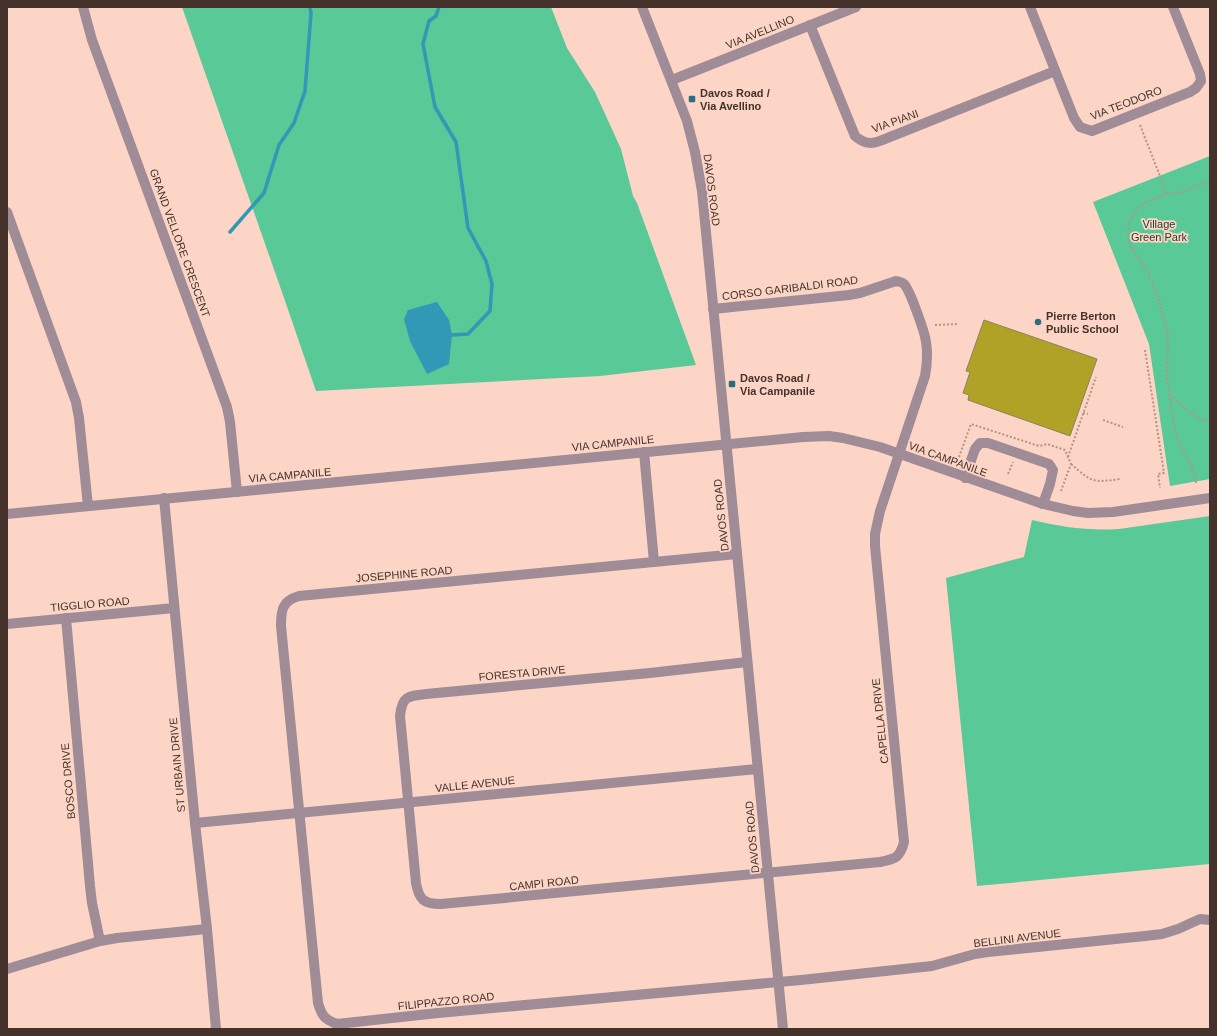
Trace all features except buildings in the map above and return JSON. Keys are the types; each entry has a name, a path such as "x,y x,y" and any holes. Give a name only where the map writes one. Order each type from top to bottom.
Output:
{"street":[{"name":"GRAND VELLORE CRESCENT","path":"82,7 92,40 227,407 230,422 237,492"},
{"name":"DAVOS ROAD","path":"642,7 687,120 702,191 783,1029"},
{"name":"VIA AVELLINO","path":"672,80 856,7"},
{"name":"VIA TEODORO","path":"1030,7 1074,118 1080,127 1092,131 1190,92 1196,88 1201,81 1200,74 1173,7"},
{"name":"VIA PIANI","path":"810,26 855,136 861,141 867,143 875,142 895,135 1055,71"},
{"path":"7,212 76,402 88,506"},
{"name":"CORSO GARIBALDI ROAD","path":"713,309 849,295 860,293 891,282 900,282 904,284 922,326 926,340 927,358 925,376 899,454"},
{"name":"VIA CAMPANILE","path":"7,514 726,444 829,436 855,440 880,447 965,478 1043,504 1073,511 1099,513 1118,512 1210,498"},
{"path":"965,478 975,449 980,443 988,442 1049,464 1053,470 1043,504"},
{"path":"644,452 654,562"},
{"name":"CAPELLA DRIVE","path":"767,873 880,862 895,859 902,851 904,842 875,546 875,534 880,511 899,454"},
{"name":"ST URBAIN DRIVE","path":"164,498 216,1029"},
{"name":"JOSEPHINE ROAD","path":"299,813 281,626 281,613 285,604 291,598 299,596 737,554"},
{"name":"TIGGLIO ROAD","path":"7,624 174,608"},
{"name":"BOSCO DRIVE","path":"66,618 90,886 100,941"},
{"name":"FORESTA DRIVE","path":"408,803 400,716 401,706 405,699 413,696 747,662"},
{"name":"VALLE AVENUE","path":"195,823 757,769"},
{"name":"CAMPI ROAD","path":"408,803 418,894 429,904 448,904 767,873"},
{"name":"FILIPPAZZO ROAD","path":"299,813 318,1004 321,1014 327,1020 337,1024 438,1013 778,982"},
{"name":"BELLINI AVENUE","path":"778,982 932,966 975,954 988,952 1162,934 1178,929 1200,919 1210,920"},
{"path":"7,969 100,941 207,929"}],"path":[{"path":"1140,125 1167,194"},
{"path":"1196,482 1195,475 1177,438 1174,426 1167,378 1168,337 1158,296 1148,273 1132,248 1128,238 1128,229 1131,218 1139,207 1148,201 1167,194 1182,192 1210,181"},
{"path":"935,325 958,324"},
{"path":"1145,350 1164,473 1158,474 1160,488"},
{"path":"1068,457 1096,377"},
{"path":"1170,394 1192,415 1210,422"},
{"path":"1083,413 1088,414"},
{"path":"1103,420 1123,427"},
{"path":"960,457 971,424 991,430"},
{"path":"1008,474 1014,458"},
{"path":"1071,464 1086,477 1092,480 1102,481 1120,478"}],"green space":[{"path":"182,7 551,7 567,48 595,92 621,149 633,196 637,203 696,365 600,376 316,391"},
{"name":"Village Green Park","path":"1210,156 1210,479 1170,486 1149,344 1093,202"},
{"path":"1210,516 1210,864 977,886 946,578 1024,557 1032,520 1075,528 1119,529"}],"water":[{"path":"437,302 449,320 452,335 449,364 427,374 410,341 404,319 408,310"}],"waterway":[{"path":"230,232 264,193 279,145 294,123 305,91 311,13 310,7"},
{"path":"439,7 436,16 429,21 423,44 435,107 456,142 468,228 486,261 492,284 490,311 468,334 452,335"}],"place":[{"name":"Davos Road / Via Avellino","path":"692,99"},
{"name":"Pierre Berton Public School","path":"1038,322"},
{"name":"Davos Road / Via Campanile","path":"732,384"}]}
